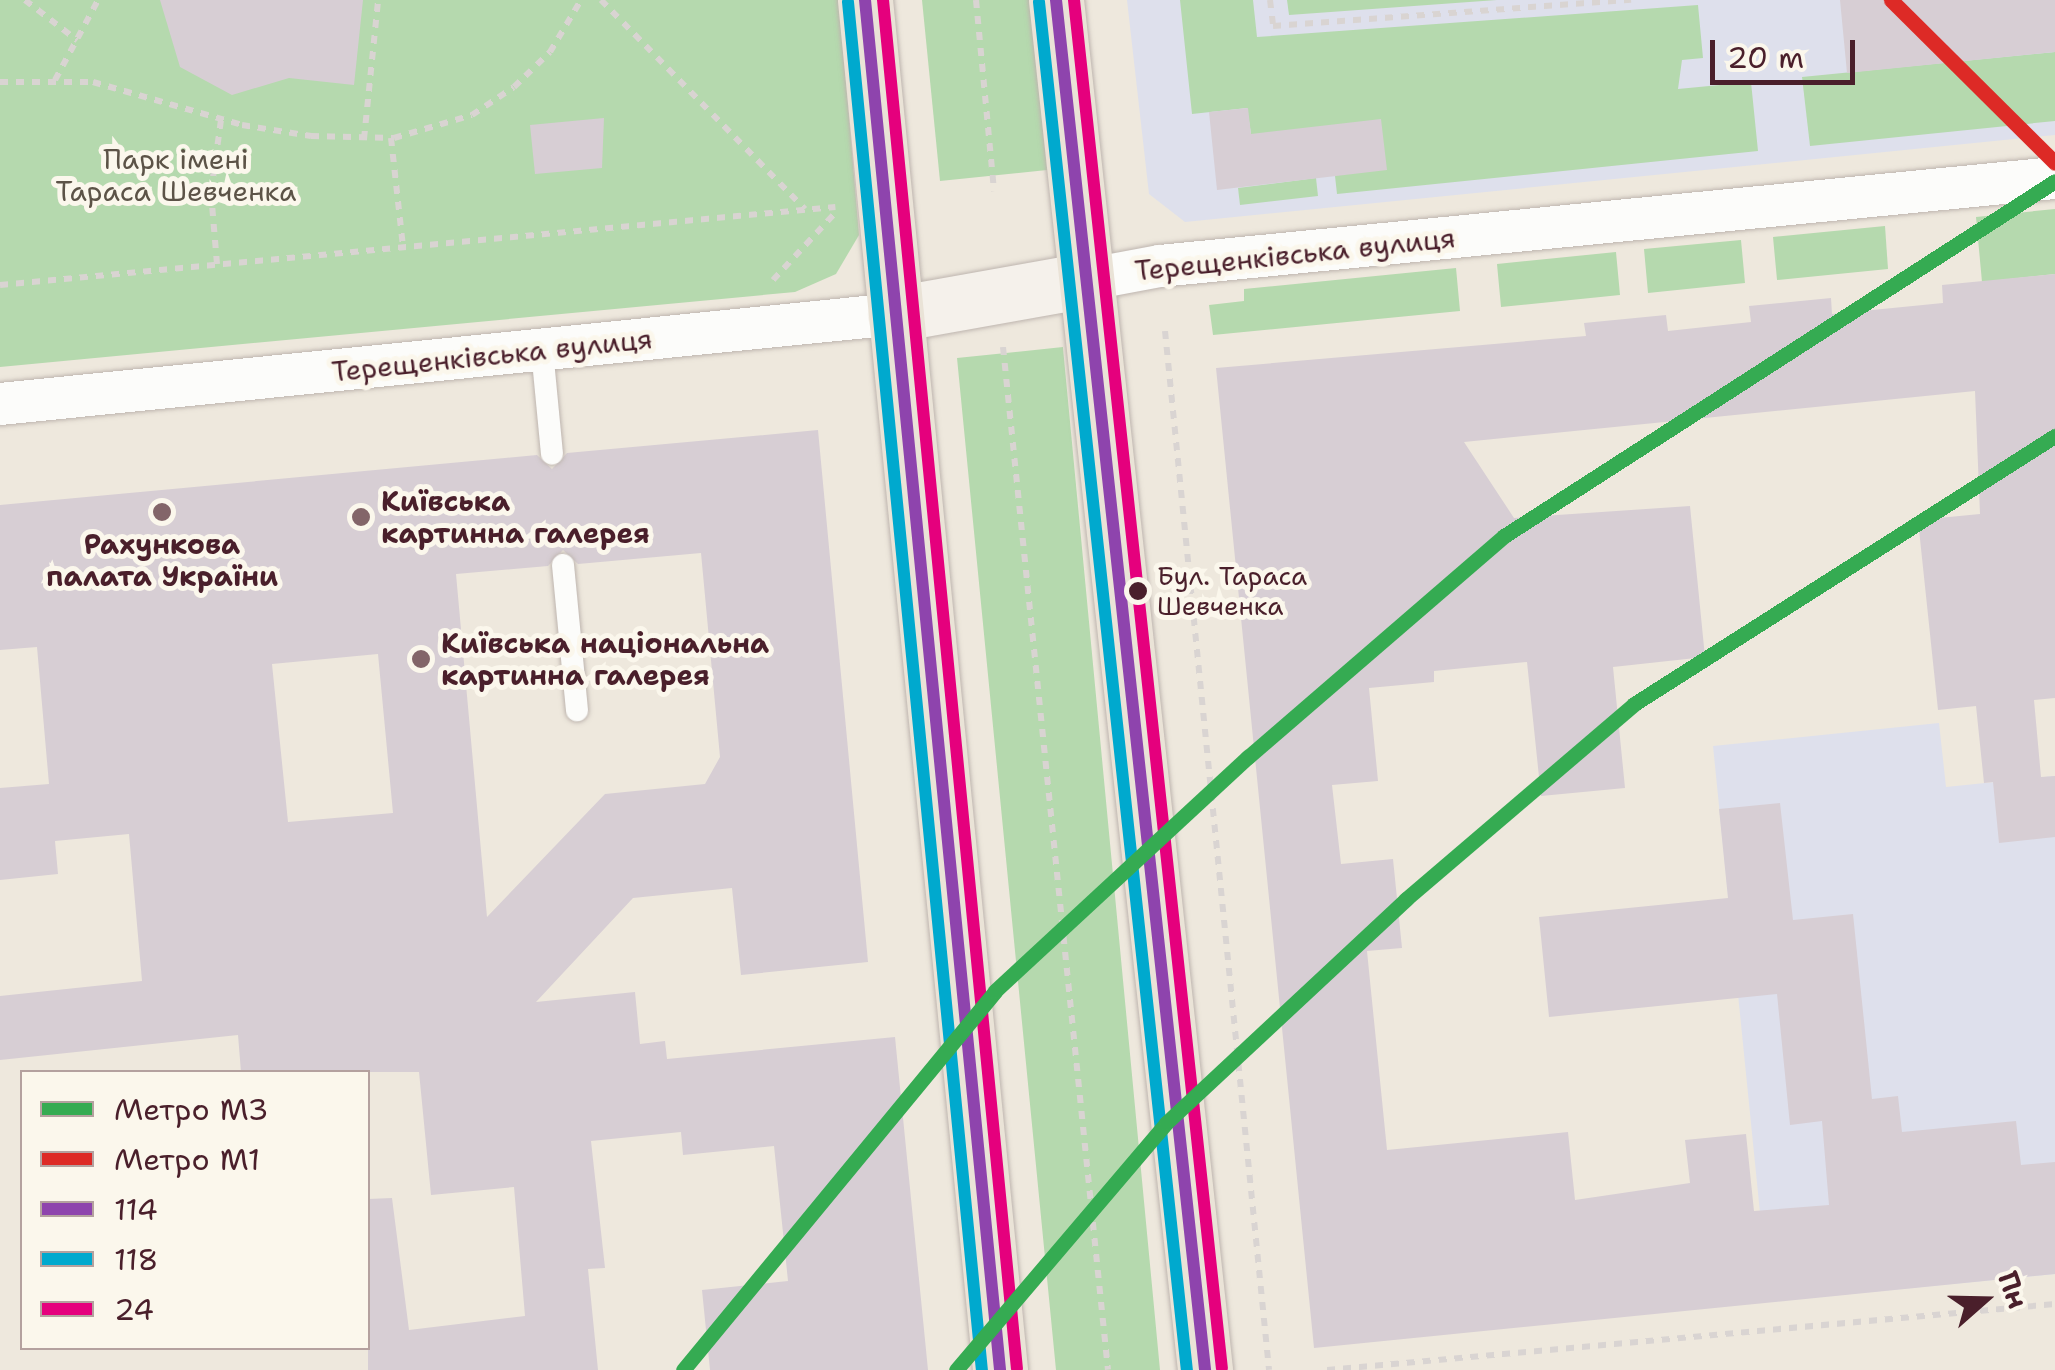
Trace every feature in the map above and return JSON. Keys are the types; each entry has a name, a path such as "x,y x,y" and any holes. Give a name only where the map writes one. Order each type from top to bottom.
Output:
{"main road":[{"path":"864,0 1000,1370"},
{"path":"1056,0 1205,1370"}],"street":[{"name":"Терещенківська вулиця","path":"0,404 895,314 1202,262 2055,178"}],"lane":[{"path":"542,350 552,454"},
{"path":"563,565 577,710"}],"path":[{"path":"25,0 77,40"},
{"path":"55,80 98,0"},
{"path":"364,139 378,0"},
{"path":"0,82 55,80 112,86 220,120 364,139 390,138 452,124 514,87 550,52 581,0"},
{"path":"601,0 806,209"},
{"path":"976,0 994,191"},
{"path":"1270,0 1273,26 1631,0"},
{"path":"217,264 211,192 220,120"},
{"path":"390,138 403,247"},
{"path":"0,285 842,206 773,280"},
{"path":"1165,330 1269,1370"},
{"path":"1002,346 1108,1370"},
{"path":"1328,1370 2055,1304"}],"shaded area":[{"path":"1127,0 2055,0 2055,135 1185,222 1149,194"},
{"path":"1939,723 1946,787 2055,776 2055,1274 1769,1302 1713,746"}],"green space":[{"name":"Парк імені Тараса Шевченка","path":"0,0 839,0 859,235 836,274 795,292 0,367"},
{"path":"922,0 1030,0 1047,170 940,181"},
{"path":"1180,0 1253,0 1257,37 1698,5 1703,58 1682,60 1678,89 1751,82 1758,151 1337,194 1335,176 1251,134 1247,108 1192,114"},
{"path":"1287,0 1497,0 1289,15"},
{"path":"2055,52 2055,121 1810,146 1802,77"},
{"path":"1316,178 1318,196 1240,205 1238,188"},
{"path":"2055,209 2055,274 1982,282 1976,217"},
{"path":"1885,226 1888,269 1777,280 1773,237"},
{"path":"1741,240 1745,283 1648,293 1644,249"},
{"path":"1616,252 1620,295 1501,307 1497,264"},
{"path":"1456,268 1460,311 1213,335 1209,305 1244,301 1244,289"},
{"path":"1063,347 1160,1370 1056,1370 957,358"}],"building":[{"path":"160,0 363,0 354,85 289,78 232,95 180,67"},
{"path":"1840,0 2055,0 2055,52 1847,73"},
{"path":"1248,108 1251,134 1381,119 1387,170 1217,190 1209,112"},
{"path":"604,118 602,168 535,174 530,125"},
{"path":"2055,274 2055,698 2034,700 2041,777 2055,776 2055,837 1999,843 1993,782 1984,783 1976,706 1938,710 1918,520 1980,514 1975,391 1464,442 1514,518 1690,506 1705,657 1613,667 1625,788 1541,796 1527,662 1434,671 1434,682 1369,688 1378,781 1332,785 1341,864 1393,859 1402,948 1367,951 1387,1150 1568,1132 1575,1200 1690,1183 1685,1140 1746,1134 1754,1211 1829,1205 1822,1121 1790,1125 1777,994 1549,1017 1539,917 1728,898 1719,809 1780,803 1793,920 1853,914 1872,1099 1898,1096 1902,1132 2016,1121 2021,1165 2055,1162 2055,1274 1314,1348 1216,368 1586,336 1584,323 1666,315 1668,331 1751,322 1749,306 1831,298 1832,314 1943,303 1942,285"},
{"path":"818,430 868,962 741,975 732,888 633,898 536,1002 635,992 640,1044 665,1041 667,1059 895,1037 928,1370 710,1370 702,1290 788,1281 774,1146 683,1155 681,1132 591,1141 605,1268 588,1269 598,1370 368,1370 370,1199 392,1198 409,1330 525,1316 514,1187 431,1195 419,1072 241,1070 238,1035 0,1060 0,996 142,981 129,834 55,841 58,874 0,880 0,788 49,784 37,647 0,650 0,505 537,455 552,469 567,453","holes":["563,550 578,564 701,553 720,757 705,784 605,794 487,917 456,574 548,566","378,654 393,813 288,822 272,664"]}],"metro line":[{"name":"M1","path":"1891,0 2055,163"},
{"name":"M3","path":"683,1370 995,991 1248,757 1504,536 2055,181"},
{"name":"M3","path":"956,1370 1166,1123 1406,899 1634,704 2055,436"}],"transit line":[{"name":"114","path":"865,0 1000,1370"},
{"name":"24","path":"883,0 1017,1368"},
{"name":"114","path":"1056,0 1205,1370"},
{"name":"24","path":"1074,0 1222,1368"},
{"name":"118","path":"848,2 982,1370"},
{"name":"118","path":"1039,2 1187,1370"}],"place":[{"name":"Рахункова палата України","path":"162,512"},
{"name":"Київська картинна галерея","path":"361,517"},
{"name":"Бул. Тараса Шевченка","path":"1138,591"},
{"name":"Київська національна картинна галерея","path":"421,659"}]}
